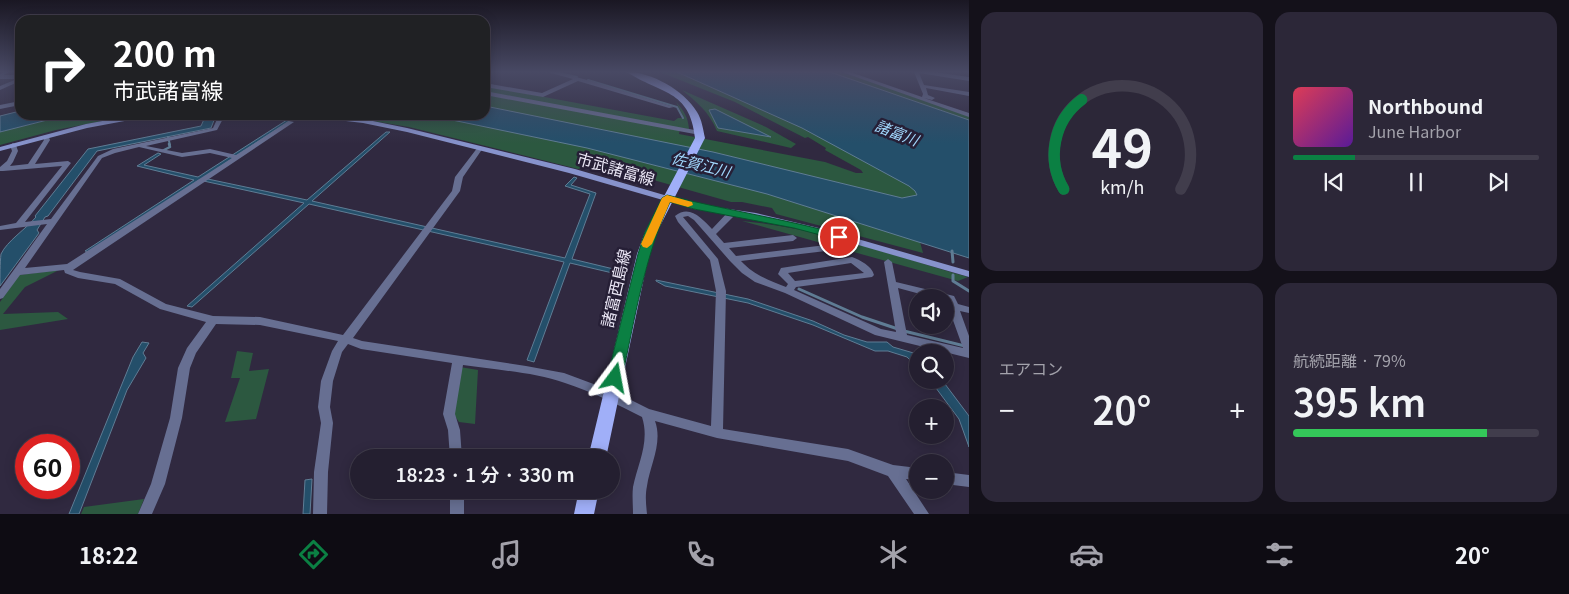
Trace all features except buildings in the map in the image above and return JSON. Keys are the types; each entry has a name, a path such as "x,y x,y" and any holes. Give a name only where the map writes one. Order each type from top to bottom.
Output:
{"main road":[{"path":"678,96 693,110 699,122 700,135"},
{"path":"0,149 86,126 119,120"},
{"name":"市武諸富線","path":"347,120 389,126 669,194 694,206 756,216 820,231 969,274"},
{"name":"諸富西島線","path":"599,449 643,254 669,194 700,135"},
{"path":"584,514 587,499"}],"street":[{"path":"500,96 700,135"},
{"path":"634,96 671,107"},
{"path":"914,96 969,115"},
{"path":"924,96 969,115"},
{"path":"924,96 969,111"},
{"path":"0,107 15,104"},
{"path":"0,296 18,272 49,221 100,157 107,153 215,129 220,120"},
{"path":"18,272 69,267 234,157 291,122"},
{"path":"30,167 46,140 46,136"},
{"path":"2,169 10,162 15,151 13,145"},
{"path":"138,146 182,156 210,151 234,157"},
{"path":"320,514 321,472 328,424 324,407 327,380 338,351 344,339 456,191 459,177 480,148"},
{"path":"2,169 68,163 21,225"},
{"path":"711,235 732,213"},
{"path":"717,433 721,295 714,259 679,216 684,214 691,214 697,218 744,271 758,280 790,287 848,319 968,350"},
{"path":"0,228 49,221"},
{"path":"721,246 793,238"},
{"path":"733,259 826,248"},
{"path":"852,260 869,272 869,275 790,287 783,274 784,270 852,260"},
{"path":"888,262 901,332"},
{"path":"69,267 68,271 78,275 117,282 163,307 213,320 260,321 344,339 361,345 526,370 564,378 611,395 647,414 717,433 848,455 893,471 909,473"},
{"path":"892,284 913,289"},
{"path":"954,306 969,310"},
{"path":"954,306 968,350"},
{"path":"145,514 158,484 176,418 184,368 191,351 213,320"},
{"path":"455,449 455,423 449,414 458,361"},
{"path":"640,514 639,495 650,446 652,424 647,414"},
{"path":"893,471 922,514"},
{"path":"954,479 969,481"},
{"path":"457,499 457,514"}],"green space":[{"path":"490,96 539,96 674,121 678,118 684,118 676,102 685,114 689,129 680,128 679,134 825,162 856,173 863,173 861,170 825,150 826,148 808,137 805,138 720,96 734,96 798,124 912,185 933,205 490,109"},
{"path":"689,96 696,96 766,127 796,144 791,148 717,131 710,118"},
{"path":"891,96 912,96 969,116 969,124"},
{"path":"47,120 107,120 56,130 0,145 0,132"},
{"path":"367,120 470,120 591,146 917,228 969,258 920,242 923,253 776,214 772,208 742,202 731,202 650,179 643,183 587,166 578,169 409,127"},
{"path":"742,221 828,236 968,277 958,281"},
{"path":"59,270 25,287 3,314 58,312 68,319 0,330 0,302 19,275"},
{"path":"237,351 253,353 249,371 269,369 256,419 225,422 240,378 231,378"},
{"path":"460,367 478,370 475,424 459,422 453,413"},
{"path":"144,499 138,514 81,514 84,507"}],"water":[{"path":"731,96 899,96 969,120 969,258 767,194 587,148 452,120 490,120 490,107 713,152 902,198 917,195 909,186 802,128"},
{"path":"715,109 771,137 718,128 709,110"},
{"path":"15,112 15,120 47,120 0,132 0,116"},
{"path":"204,120 214,120 211,128 97,151 48,216 45,217 37,230 39,233 0,286 1,254 4,249 36,217 88,149 201,126"},
{"path":"287,120 290,120 203,178 307,200 386,132 390,132 312,201 565,258 590,194 565,186 574,177 577,178 571,185 596,193 572,259 622,271 621,275 570,263 534,362 527,360 564,262 309,204 192,307 187,306 304,203 199,180 90,252 85,251 194,180 137,166 158,153 161,154 144,165 198,177"},
{"path":"656,281 748,299 813,321 844,335 867,342 887,342 893,347 909,352 909,359 888,351 875,351 813,325 748,303 665,286"},
{"path":"142,342 149,343 143,353 146,358 127,390 79,514 69,514 75,499 80,499 80,487 133,357"},
{"path":"937,389 949,389 969,416 969,447 959,419 954,412 954,399 944,399"},
{"path":"312,479 310,514 303,514 305,480"}],"waterway":[{"path":"641,96 677,107 683,118"},
{"path":"168,137 170,145"},
{"path":"162,151 170,147 169,144"},
{"path":"952,251 953,262"},
{"path":"953,275 953,281 969,291"},
{"path":"799,289 862,317 898,329"},
{"path":"904,331 969,347"}],"slow traffic":[{"path":"647,244 667,198 688,205"}],"route":[{"path":"615,378 643,254 667,198 694,206 756,216 796,225 839,237"}],"water label":[{"name":"諸富川","path":"897,132"},
{"name":"佐賀江川","path":"701,164"}]}
